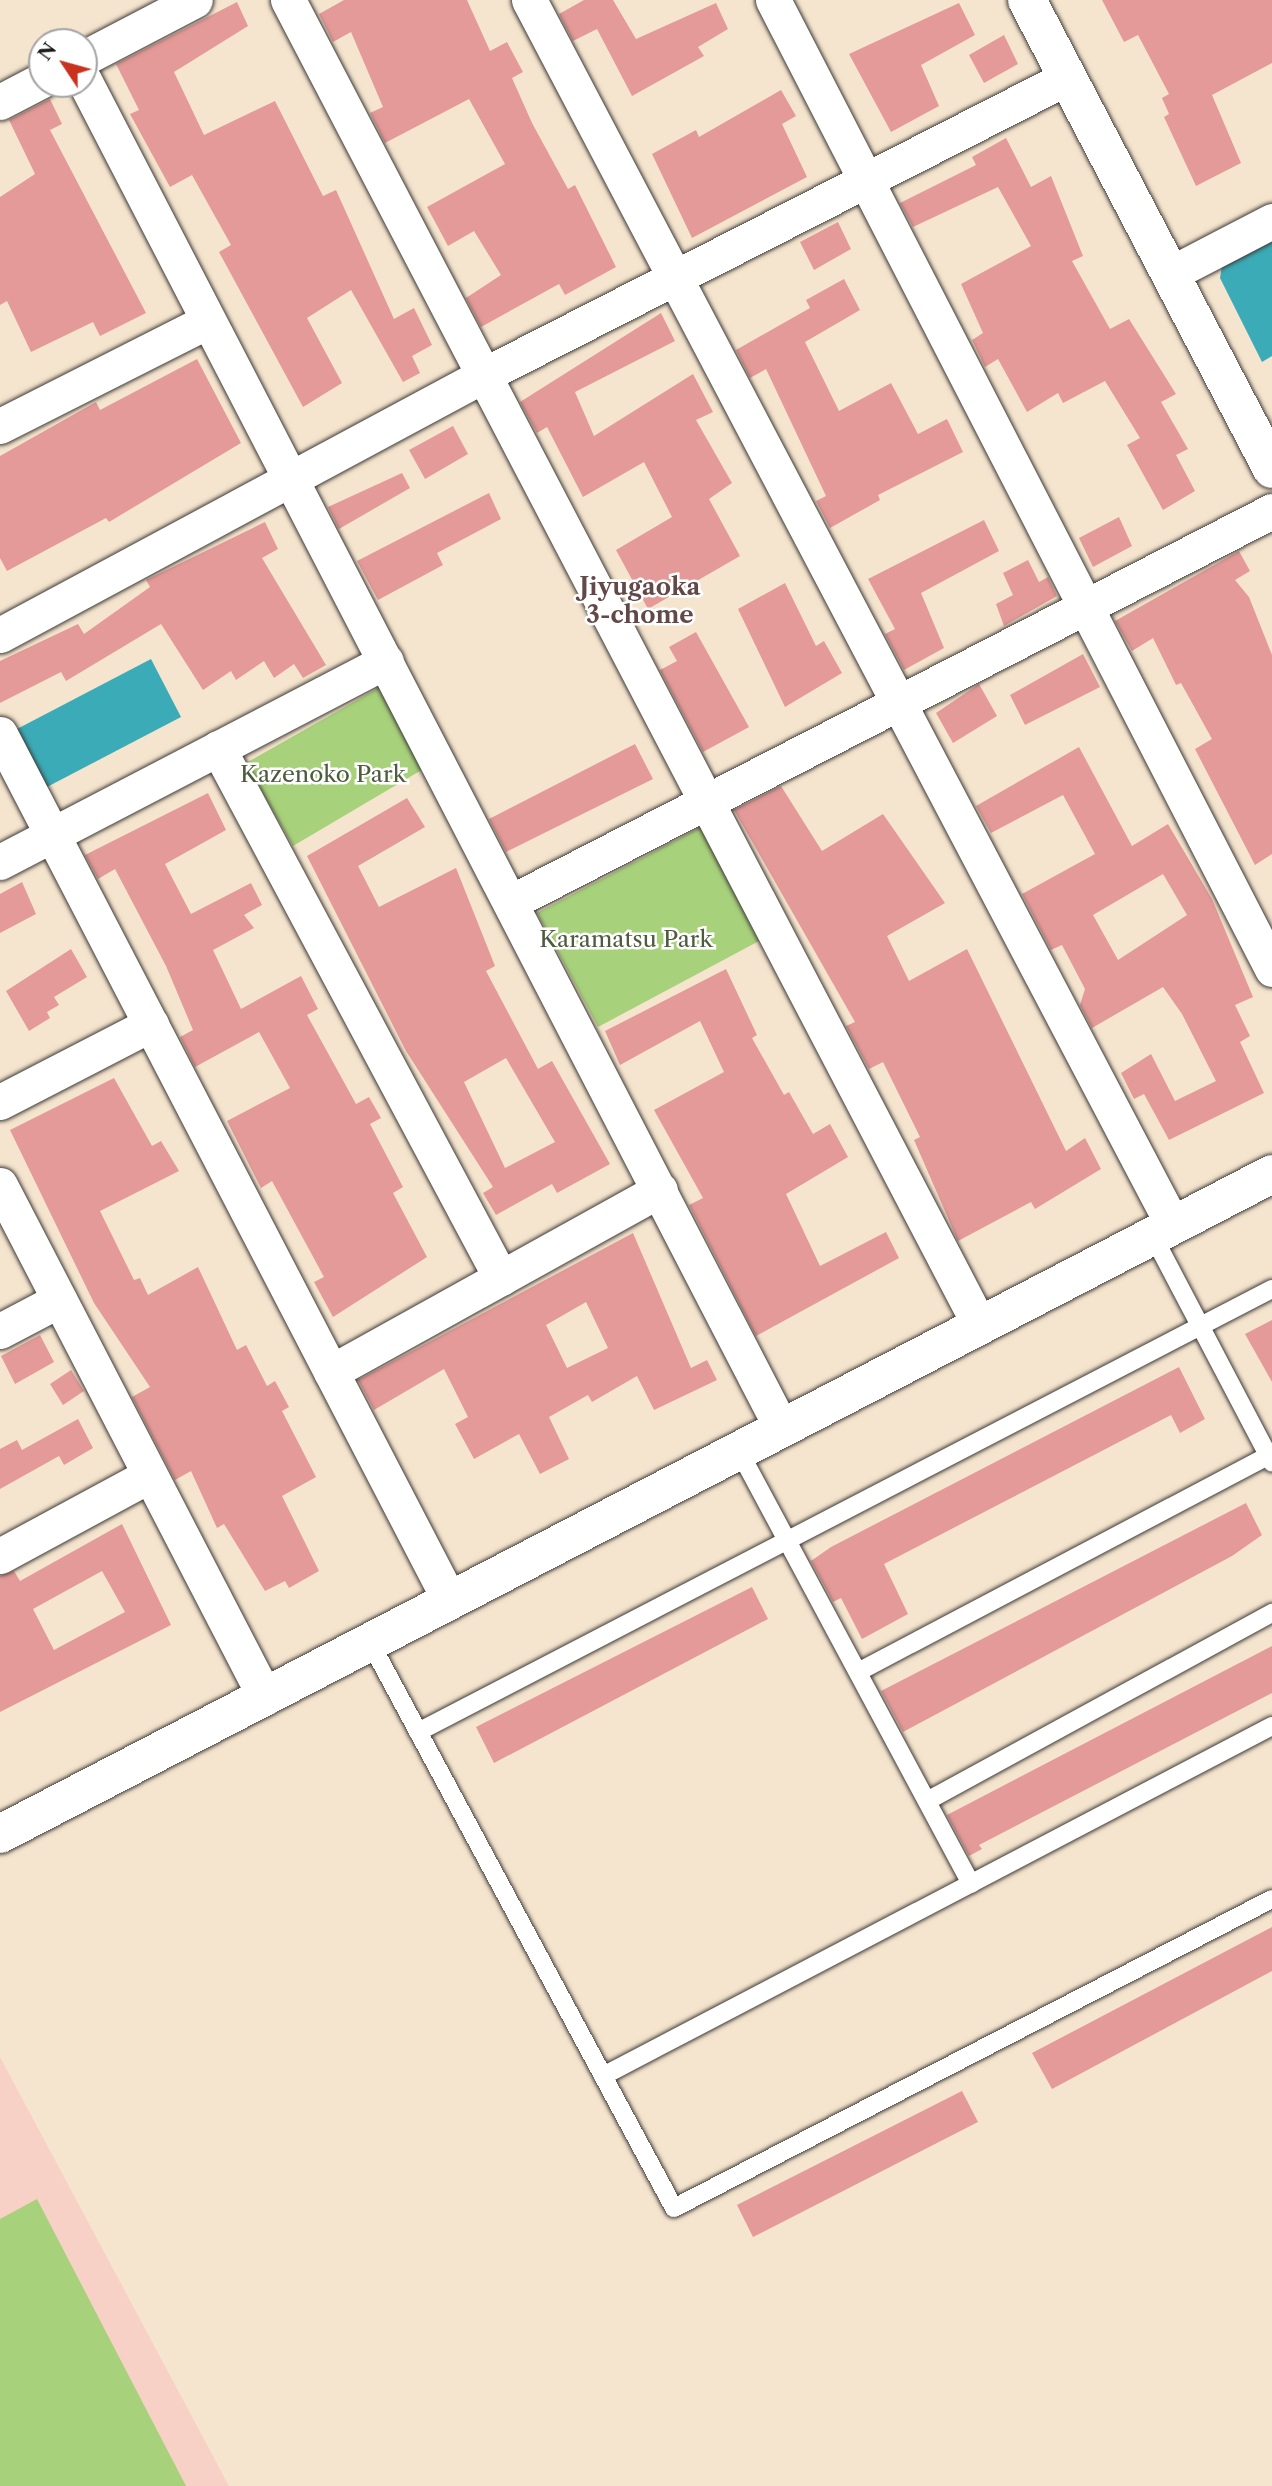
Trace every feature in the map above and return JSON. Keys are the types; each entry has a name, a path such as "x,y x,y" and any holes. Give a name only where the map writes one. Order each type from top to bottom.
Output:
{"street":[{"path":"98,51 195,0"},
{"path":"288,0 980,1326"},
{"path":"529,0 897,699 1163,1231"},
{"path":"773,0 1272,970"},
{"path":"1027,0 1272,469"},
{"path":"0,635 484,375 1068,77"},
{"path":"0,102 28,87"},
{"path":"93,98 290,479 513,901 782,1429"},
{"path":"1170,274 1272,221"},
{"path":"0,426 208,321"},
{"path":"513,901 897,699 1086,608 1272,511"},
{"path":"0,862 386,661"},
{"path":"0,734 450,1601"},
{"path":"219,748 501,1278"},
{"path":"0,1102 150,1024"},
{"path":"0,1834 1272,1174"},
{"path":"0,1185 265,1697"},
{"path":"331,1372 660,1190"},
{"path":"0,1331 59,1300"},
{"path":"0,1556 150,1475"}],"lane":[{"path":"858,1672 1271,1457 1200,1326 1163,1231"},
{"path":"418,1732 1272,1289"},
{"path":"738,1451 971,1884"},
{"path":"927,1801 1272,1613"},
{"path":"370,1642 674,2208 1272,1899"},
{"path":"603,2076 1272,1726"}],"shaded area":[{"path":"0,2057 229,2486 0,2486"}],"green space":[{"name":"Kazenoko Park","path":"380,687 425,768 293,846 246,763"},
{"name":"Karamatsu Park","path":"701,827 759,941 598,1027 537,913"},
{"path":"37,2199 186,2486 0,2486 0,2219"}],"water":[{"path":"1272,235 1272,356 1262,362 1220,278 1223,259"},
{"path":"151,659 181,717 47,787 17,729"}],"building":[{"path":"344,0 467,0 490,51 507,42 523,72 512,78 532,123 568,189 575,185 616,267 565,295 559,284 481,327 466,298 501,275 474,231 448,246 427,207 505,164 469,99 385,143 370,113 383,107 351,32 333,42 319,14"},
{"path":"584,0 613,0 636,39 716,3 728,29 698,47 704,56 632,96 597,29 573,41 559,14"},
{"path":"1102,0 1272,0 1272,63 1212,95 1241,163 1196,186 1164,117 1169,114 1162,98 1169,94 1138,35 1124,42"},
{"path":"237,2 248,26 174,72 204,135 275,101 323,196 336,190 394,319 414,308 432,345 412,356 420,373 403,382 351,290 307,318 342,383 303,407 219,252 231,245 192,175 170,187 130,114 139,110 116,64"},
{"path":"959,3 975,35 921,65 939,106 891,132 849,54"},
{"path":"1004,35 1018,64 984,83 969,55"},
{"path":"781,90 796,116 782,124 807,177 692,238 652,154 696,130 699,137"},
{"path":"50,99 62,124 50,130 146,313 100,336 93,322 31,352 7,301 0,305 0,197 35,174 9,120"},
{"path":"1006,138 1031,187 1051,176 1083,256 1072,261 1110,329 1129,319 1176,394 1161,402 1188,449 1176,455 1195,491 1163,510 1127,445 1140,438 1105,381 1063,403 1058,393 1027,412 998,359 985,367 972,340 983,333 961,284 1031,246 998,187 913,227 900,203 976,165 972,157"},
{"path":"838,222 851,249 814,270 800,242"},
{"path":"844,279 860,310 805,342 839,411 891,383 918,434 947,419 963,452 878,495 880,500 830,528 816,501 826,496 766,369 750,378 736,350 810,308 806,300"},
{"path":"661,313 675,341 575,392 594,436 693,374 713,412 696,420 732,483 709,499 740,556 648,609 616,550 672,517 644,462 583,497 547,427 537,433 520,402"},
{"path":"197,359 241,443 109,522 106,518 7,571 0,558 0,456 96,402 100,410"},
{"path":"453,426 468,454 425,479 409,450"},
{"path":"402,473 410,488 339,529 328,507"},
{"path":"489,493 501,519 437,553 443,565 378,600 357,561"},
{"path":"1119,517 1132,546 1093,567 1079,538"},
{"path":"984,520 999,551 921,593 944,648 904,670 885,634 895,629 868,579"},
{"path":"265,522 278,549 262,558 326,665 303,678 294,664 274,678 264,661 236,680 231,671 203,690 161,624 66,681 61,672 0,703 0,661 78,624 84,634 150,587 146,580"},
{"path":"1239,551 1250,571 1235,580 1249,597 1272,655 1272,854 1255,865 1195,749 1212,739 1181,683 1176,685 1153,638 1132,651 1115,621"},
{"path":"1028,560 1039,582 1048,577 1057,596 1004,626 996,604 1013,595 1003,573"},
{"path":"785,583 816,646 824,641 842,673 785,707 738,609"},
{"path":"696,632 749,727 703,752 660,670 677,661 669,647"},
{"path":"1083,654 1100,687 1025,725 1010,695"},
{"path":"979,684 997,716 953,743 936,713"},
{"path":"635,744 653,779 506,852 489,819"},
{"path":"1079,747 1132,846 1168,824 1212,899 1253,997 1235,1005 1250,1036 1240,1042 1264,1093 1169,1140 1144,1094 1134,1099 1121,1073 1151,1054 1175,1101 1216,1081 1182,1014 1163,987 1092,1028 1080,1005 1085,989 1062,945 1051,950 1022,894 1095,854 1063,795 991,833 976,806","holes":["1163,874 1187,915 1118,960 1093,915"]},
{"path":"781,786 822,851 883,814 945,903 887,936 909,981 967,949 1066,1151 1085,1138 1101,1169 1035,1209 1031,1202 958,1241 914,1140 920,1137 883,1062 869,1069 846,1026 855,1022 734,810"},
{"path":"208,793 226,830 165,864 191,914 251,883 262,905 244,915 254,928 213,950 241,1009 301,976 318,1009 307,1015 356,1104 369,1097 381,1118 370,1124 403,1187 393,1193 427,1257 333,1317 314,1282 324,1277 272,1181 261,1188 227,1121 290,1088 259,1032 195,1067 180,1037 193,1030 166,966 115,869 98,879 85,855"},
{"path":"407,798 425,827 358,866 379,907 456,868 495,966 486,971 538,1069 552,1061 610,1164 557,1193 552,1184 496,1215 483,1193 493,1187 406,1051 307,856","holes":["506,1058 555,1142 505,1168 464,1082"]},
{"path":"22,882 36,914 0,933 0,894"},
{"path":"71,949 87,977 54,997 59,1005 47,1012 50,1018 29,1031 6,991"},
{"path":"726,969 757,1035 752,1038 784,1095 789,1092 813,1134 830,1124 848,1157 786,1194 820,1266 886,1232 899,1258 756,1336 689,1205 703,1198 654,1110 724,1072 700,1021 620,1065 605,1031"},
{"path":"114,1078 152,1146 161,1141 179,1171 100,1211 134,1280 140,1278 148,1295 198,1267 237,1350 246,1345 267,1386 275,1381 289,1407 282,1411 316,1477 282,1496 319,1571 289,1588 285,1581 265,1591 224,1524 217,1528 191,1471 175,1480 132,1397 150,1387 94,1303 10,1130"},
{"path":"633,1233 691,1368 707,1360 717,1380 654,1410 637,1376 592,1402 588,1395 549,1417 569,1459 540,1474 519,1434 474,1459 455,1424 468,1417 444,1369 374,1410 358,1380","holes":["586,1302 608,1348 567,1368 546,1325"]},
{"path":"1272,1320 1272,1382 1245,1334"},
{"path":"40,1335 54,1362 15,1384 1,1356"},
{"path":"1179,1367 1205,1419 1180,1433 1171,1415 884,1564 908,1614 862,1639 841,1598 833,1602 811,1561 831,1547"},
{"path":"71,1370 84,1391 63,1405 50,1384"},
{"path":"78,1419 93,1448 64,1465 59,1456 0,1489 0,1449 17,1440 22,1450"},
{"path":"1246,1503 1262,1535 1232,1556 903,1732 881,1691"},
{"path":"122,1524 171,1625 0,1712 0,1576 14,1571 20,1581","holes":["102,1571 125,1612 54,1650 33,1609"]},
{"path":"752,1587 768,1619 494,1763 476,1727"},
{"path":"1272,1646 1272,1693 979,1845 982,1849 969,1856 947,1815"},
{"path":"1272,1927 1272,1971 1052,2089 1032,2053"},
{"path":"962,2091 978,2122 753,2237 737,2205"}],"district":[{"name":"Jiyugaoka 3-chome","path":"640,601"}]}
